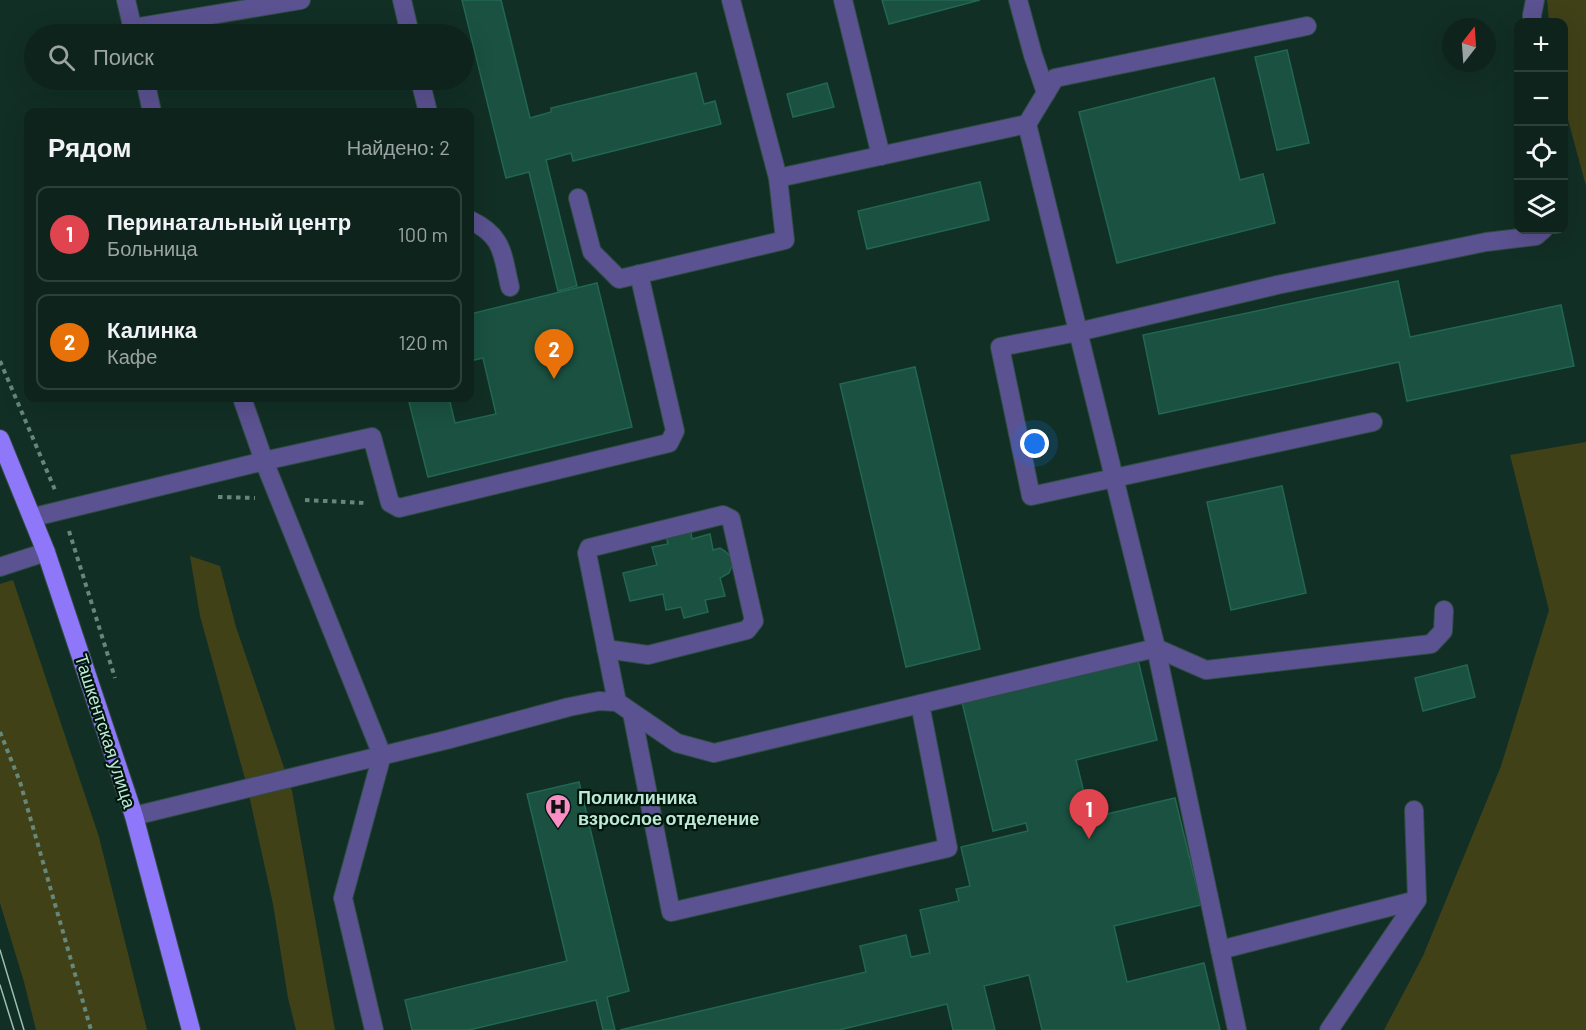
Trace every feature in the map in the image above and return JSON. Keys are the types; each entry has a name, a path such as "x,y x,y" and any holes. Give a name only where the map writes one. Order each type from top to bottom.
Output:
{"main road":[{"name":"Ташкентская улица","path":"0,439 34,517 134,816 191,1030"}],"street":[{"path":"126,0 131,24"},
{"path":"175,24 301,0"},
{"path":"402,0 408,24"},
{"path":"578,198 592,252 619,279 785,240 778,178 731,0"},
{"path":"843,0 881,156"},
{"path":"1018,0 1046,93"},
{"path":"1532,18 1535,0"},
{"path":"1237,1030 1156,648 1027,124 1055,78 1307,26"},
{"path":"147,90 151,108"},
{"path":"422,90 427,108"},
{"path":"778,178 1027,124"},
{"path":"474,222 499,242 510,287"},
{"path":"1373,422 1031,496 1000,347 1078,332 1277,285 1486,242 1536,237 1539,234"},
{"path":"34,517 372,437 390,503 399,508 669,443 675,430 639,274"},
{"path":"243,402 264,461 381,755 343,898 374,1030"},
{"path":"606,649 648,655 747,630 754,621 731,519 723,515 589,548 587,553 606,649 617,702"},
{"path":"0,567 46,552"},
{"path":"134,816 569,706 599,701 617,702 677,744 714,753 1156,648 1206,670 1431,644 1443,631 1444,610"},
{"path":"632,713 670,912 948,848 920,704"},
{"path":"1329,1030 1417,900 1414,810"},
{"path":"1220,950 1417,900"}],"path":[{"path":"211,497 372,503"},
{"path":"0,732 20,782 91,1030"}],"shaded area":[{"path":"1547,0 1586,0 1586,186 1568,120 1568,18 1549,18"},
{"path":"1586,442 1586,1030 1384,1030 1423,956 1501,766 1549,610 1510,455"},
{"path":"190,556 220,566 236,627 292,791 335,1030 296,1030 288,998 273,904 247,786 200,616"},
{"path":"13,580 99,837 147,1030 36,1030 0,903 0,584"}],"building":[{"path":"462,0 501,0 530,118 551,112 551,108 696,73 704,104 715,101 721,124 573,161 571,153 546,160 577,286 558,291 529,172 506,178 474,49 474,24 468,24"},
{"path":"882,0 980,0 889,24"},
{"path":"1287,50 1309,143 1277,150 1255,57"},
{"path":"1214,78 1240,180 1263,174 1275,223 1117,263 1079,112"},
{"path":"827,83 834,107 793,117 787,94"},
{"path":"980,182 989,220 867,249 858,211"},
{"path":"1398,281 1410,337 1561,305 1574,366 1407,401 1399,362 1159,414 1143,335"},
{"path":"597,283 632,427 428,477 409,402 450,402 455,423 496,414 483,358 474,360 474,313"},
{"path":"915,367 980,649 906,667 840,384"},
{"path":"1282,486 1306,593 1231,610 1207,502"},
{"path":"690,526 692,539 710,534 713,550 720,548 732,558 733,563 729,573 720,578 725,596 705,600 708,612 684,618 681,607 666,610 663,594 630,601 623,573 657,565 652,547 668,544 665,532"},
{"path":"1138,660 1157,740 1076,760 1090,818 1175,798 1201,905 1114,926 1127,982 1204,963 1220,1030 1042,1030 1029,975 984,986 995,1030 953,1030 947,1004 839,1030 620,1030 866,972 860,946 906,935 911,957 930,953 920,910 959,901 956,889 970,886 961,847 1028,831 1026,823 993,831 962,702"},
{"path":"1467,665 1475,697 1423,711 1415,678"},
{"path":"579,782 629,991 607,997 615,1030 603,1030 596,1000 469,1030 412,1030 405,1000 567,961 527,794"}],"tram line":[{"path":"0,950 24,1030"},
{"path":"0,985 14,1030"}],"place":[{"name":"Калинка","path":"554,379"},
{"name":"Поликлиника взрослое отделение","path":"558,830"},
{"name":"Перинатальный центр","path":"1089,839"}]}
